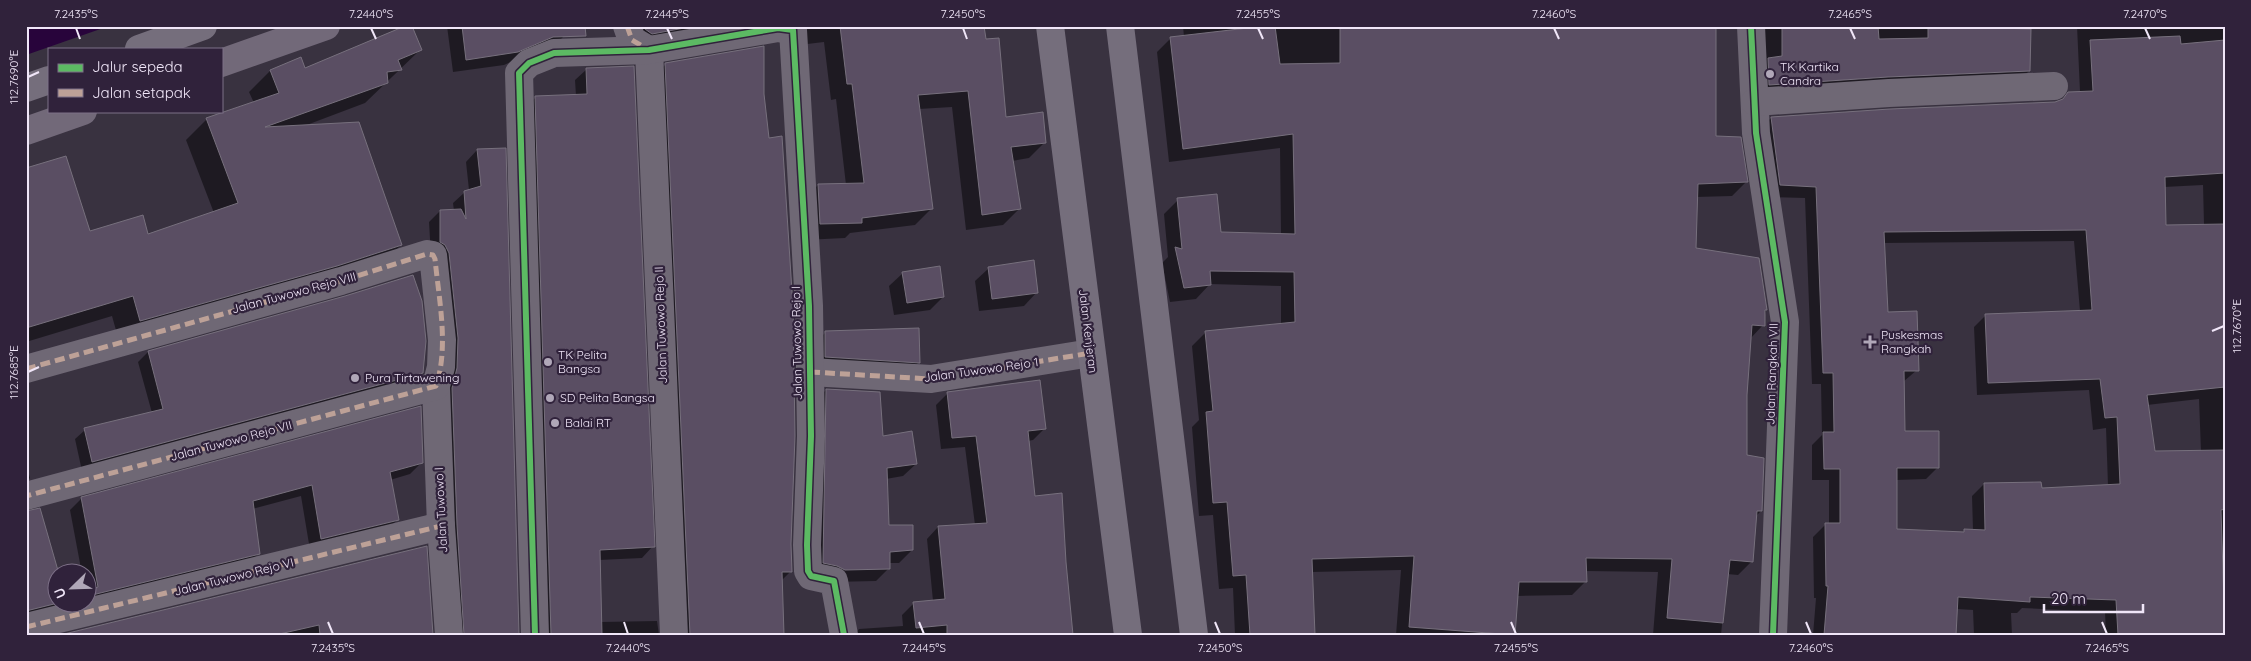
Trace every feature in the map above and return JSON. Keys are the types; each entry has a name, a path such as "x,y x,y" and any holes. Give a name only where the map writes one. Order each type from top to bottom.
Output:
{"highway":[{"path":"141,48 203,26"},
{"name":"Jalan Kenjeran","path":"1050,26 1128,635"},
{"path":"1120,26 1194,635"},
{"path":"26,88 48,80"}],"main road":[{"path":"222,63 326,26"},
{"path":"26,131 80,112"}],"street":[{"path":"628,26 632,40 649,50"},
{"name":"Jalan Rangkah VII","path":"1751,26 1756,133 1785,322 1773,635"},
{"name":"Jalan Tuwowo Rejo I","path":"649,50 778,28 793,30 809,306 811,436 807,545 808,571 811,576 834,581 844,635"},
{"path":"535,635 519,73 529,63 554,53 649,50"},
{"name":"Jalan Tuwowo Rejo II","path":"649,50 674,635"},
{"path":"1755,102 1889,93 2054,86"},
{"name":"Jalan Tuwowo Rejo VIII","path":"26,369 341,281 430,253 435,259 442,340 440,375 436,386"},
{"name":"Jalan Tuwowo Rejo 1","path":"810,372 931,379 1091,353"},
{"name":"Jalan Tuwowo Rejo VII","path":"26,496 436,386"},
{"name":"Jalan Tuwowo I","path":"436,386 441,526 449,635"},
{"name":"Jalan Tuwowo Rejo VI","path":"26,627 441,526"}],"shaded area":[{"path":"26,26 109,26 26,55"}],"building":[{"path":"405,26 412,26 422,50 398,60 402,70 387,72 388,83 265,127 359,122 402,245 337,266 140,321 133,296 26,328 26,168 66,156 90,231 143,215 148,234 238,203 206,118 279,93 270,70 301,57 305,68"},
{"path":"462,26 585,26 586,36 553,37 518,52 466,60"},
{"path":"644,26 695,26 652,34"},
{"path":"840,26 984,26 986,39 999,38 1006,117 1043,112 1046,143 1011,147 1021,209 982,215 968,91 918,95 933,209 862,218 862,223 820,224 818,184 864,183 852,84 847,84"},
{"path":"1275,26 1280,64 1340,63 1340,26 1716,26 1716,136 1741,137 1748,182 1698,184 1696,248 1759,258 1767,310 1765,310 1765,326 1752,325 1747,395 1747,455 1764,458 1762,511 1757,511 1753,562 1730,560 1723,623 1667,618 1672,559 1586,558 1587,582 1519,582 1515,635 1409,627 1414,556 1312,559 1315,635 1250,635 1246,575 1233,576 1227,502 1213,503 1206,412 1213,411 1205,331 1295,322 1294,272 1210,271 1211,285 1184,288 1175,247 1182,249 1177,198 1217,194 1221,232 1295,234 1293,134 1183,149 1170,37"},
{"path":"1782,26 1878,26 1879,39 1928,38 1928,26 2031,29 2030,71 1888,77 1769,85 1768,58 1782,56"},
{"path":"2180,36 2181,44 2225,40 2225,173 2165,177 2166,225 2225,224 2225,387 2147,395 2155,451 2225,450 2225,509 2221,510 2225,635 2118,635 2116,600 2030,597 2030,602 1958,597 1956,635 1824,635 1828,586 1826,586 1825,523 1840,523 1840,469 1824,469 1823,432 1834,432 1833,373 1823,373 1816,187 1780,185 1771,117 1890,109 2055,102 2063,99 2068,92 2093,91 2090,40","holes":["2086,230 2092,310 1985,314 1988,383 2100,379 2105,418 2117,417 2120,484 2042,488 2041,482 1984,483 1985,530 1964,529 1964,532 1897,529 1897,468 1939,468 1939,431 1905,431 1904,371 1919,371 1917,311 1888,312 1884,232"]},
{"path":"764,46 764,94 769,138 782,136 793,307 795,436 791,544 792,572 782,572 784,635 690,635 665,63"},
{"path":"634,66 655,547 600,550 602,635 551,635 535,96 587,94 586,68"},
{"path":"506,148 519,635 464,635 457,525 452,388 457,368 458,338 449,253 445,245 440,242 440,210 461,209 466,219 464,191 481,186 477,149"},
{"path":"1034,260 1038,293 992,299 988,267"},
{"path":"940,266 944,297 907,303 902,272"},
{"path":"413,275 422,301 426,341 423,373 92,462 84,428 163,409 148,351"},
{"path":"919,328 920,363 825,357 825,331"},
{"path":"1040,380 1046,429 1028,431 1035,496 1062,493 1073,635 947,635 947,625 916,628 913,602 945,599 938,526 987,523 976,436 952,438 947,392"},
{"path":"826,389 880,392 883,436 912,431 917,464 887,468 889,525 913,525 913,550 890,552 890,569 845,570 823,563"},
{"path":"421,406 423,463 390,472 399,520 321,539 312,485 253,501 260,554 98,594 98,564 94,564 81,497"},
{"path":"40,508 56,564 48,564 48,606 26,611 26,511"},
{"path":"427,546 433,635 320,635 319,625 275,635 60,635"}],"marked path":[{"path":"627,26 632,40 647,49"},
{"path":"26,369 341,281 427,254 433,255 435,259 442,323 442,355 436,386 26,496"},
{"path":"810,372 931,379 1091,353"},
{"path":"26,627 441,526"}],"cycle path":[{"path":"1751,26 1756,133 1785,322 1773,635"},
{"path":"535,635 519,73 529,63 554,53 649,50 778,28 793,30 809,306 811,436 807,545 808,571 811,576 834,581 844,635"}],"place":[{"name":"TK Kartika Candra","path":"1770,74"},
{"name":"Puskesmas Rangkah","path":"1870,342"},
{"name":"TK Pelita Bangsa","path":"548,362"},
{"name":"Pura Tirtawening","path":"355,378"},
{"name":"SD Pelita Bangsa","path":"550,398"},
{"name":"Balai RT","path":"555,423"}]}
